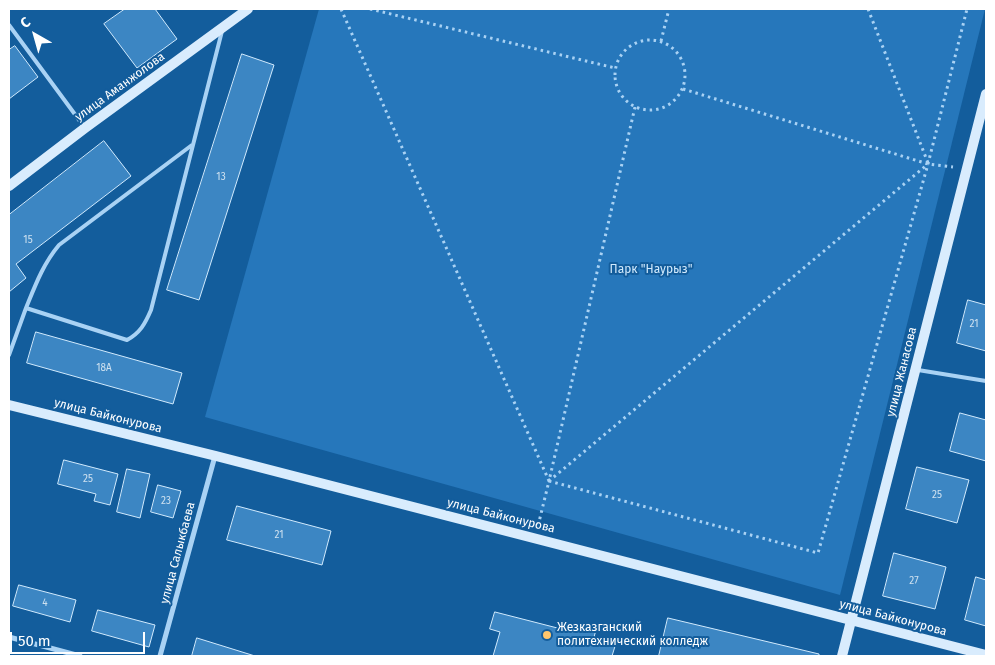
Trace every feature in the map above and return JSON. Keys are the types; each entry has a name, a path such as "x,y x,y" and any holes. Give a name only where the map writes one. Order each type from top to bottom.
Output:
{"street":[{"name":"улица Аманжолова","path":"9,186 248,9"},
{"name":"улица Жанасова","path":"842,656 986,94"},
{"name":"улица Байконурова","path":"9,405 216,456 986,655"},
{"name":"улица Салыкбаева","path":"160,656 216,456"},
{"path":"9,636 80,656"}],"lane":[{"path":"9,25 85,128"},
{"path":"26,308 127,340 136,335 145,326 151,310 224,27"},
{"path":"9,355 26,308 41,272 51,254 59,245 192,146"},
{"path":"916,369 986,380"}],"path":[{"path":"341,9 549,481"},
{"path":"370,9 615,68"},
{"path":"661,41 669,9"},
{"path":"868,9 928,164"},
{"path":"549,481 818,554 928,164 967,9"},
{"path":"649,40 661,41 672,46 680,55 685,66 686,77 683,89 668,106 658,110 646,111 625,101 618,92 615,68 627,48 638,42 649,40"},
{"path":"683,89 928,164 967,169"},
{"path":"534,538 549,481 635,107"},
{"path":"549,481 928,164"}],"green space":[{"name":"Парк \"Наурыз\"","path":"319,9 985,9 840,595 205,417"}],"building":[{"path":"125,9 155,9 177,39 137,68 104,24"},
{"path":"15,46 38,77 9,99 9,50"},
{"path":"242,54 274,65 199,300 167,290"},
{"path":"104,141 131,176 16,264 26,278 9,292 9,215"},
{"path":"968,300 986,305 986,351 957,343"},
{"path":"36,332 182,373 173,404 27,363"},
{"path":"960,413 986,420 986,461 950,451"},
{"path":"64,460 118,474 110,505 94,501 96,494 58,484"},
{"path":"917,467 969,480 957,523 906,509"},
{"path":"127,469 150,474 140,518 117,512"},
{"path":"158,485 181,491 173,518 151,512"},
{"path":"237,506 331,531 322,565 227,540"},
{"path":"894,553 946,567 935,609 883,596"},
{"path":"976,577 986,580 986,626 965,620"},
{"path":"19,585 76,600 70,622 13,606"},
{"path":"98,610 155,625 149,647 92,631"},
{"name":"Жезказганский политехнический колледж","path":"495,612 573,632 575,624 596,630 594,637 616,643 612,656 493,656 500,632 490,629"},
{"path":"668,618 819,654 819,656 659,656"},
{"path":"197,638 255,656 192,656"}],"place":[{"name":"Жезказганский политехнический колледж","path":"547,635"}]}
